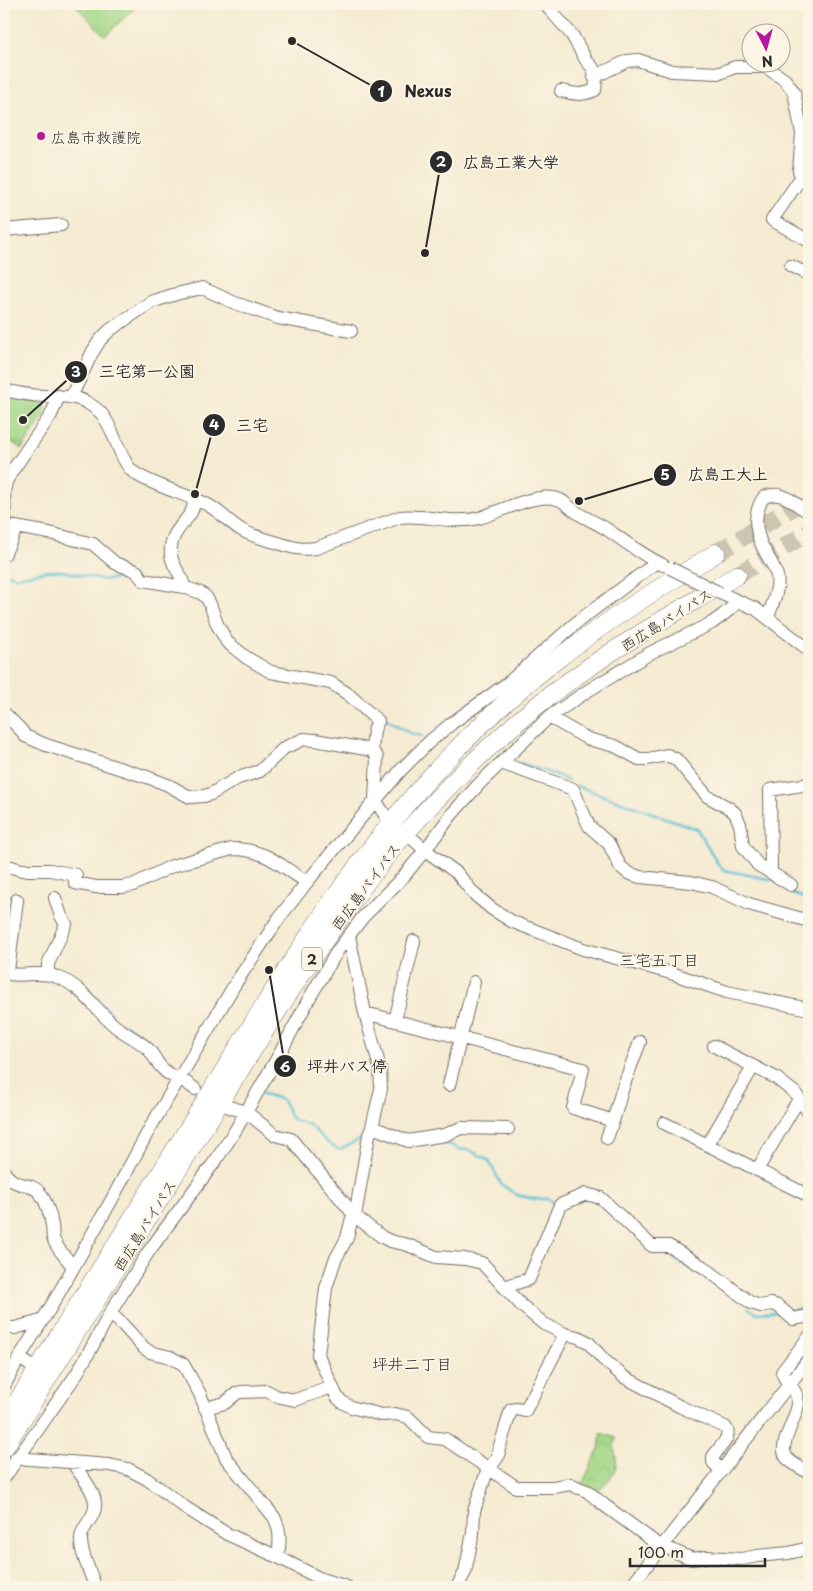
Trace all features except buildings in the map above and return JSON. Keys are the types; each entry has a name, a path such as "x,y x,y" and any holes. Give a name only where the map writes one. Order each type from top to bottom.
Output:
{"highway":[{"name":"西広島バイパス","path":"4,1423 285,974 347,881 391,822 448,758 505,703 550,664 648,594 716,553"},
{"name":"西広島バイパス","path":"10,1453 261,1034 330,932 405,834 460,776 516,723 621,646 737,575"}],"street":[{"path":"545,4 572,35 586,60 593,68 596,80 595,90 585,95 561,91"},
{"path":"594,77 627,61 638,60 672,71 720,73 735,67 766,67 785,80 794,92 802,134 799,171 806,175 772,220 809,241"},
{"path":"4,230 61,224"},
{"path":"790,266 809,275"},
{"path":"4,555 9,526 4,492 6,482 12,470 65,397 100,340 110,330 151,302 202,288 235,304 278,318 351,331"},
{"path":"4,390 36,396 65,397 86,403 105,419 126,463 133,472 214,508 241,530 255,537 292,548 305,550 316,548 400,517 471,520 540,498 551,497 561,500 575,511 656,562 756,609 809,650"},
{"path":"768,617 778,583 777,576 759,541 756,520 758,508 764,497 774,493 780,494 809,512"},
{"path":"183,583 173,562 171,549 176,530 191,512 195,499"},
{"path":"9,526 49,533 93,544 115,563 139,575 143,580 183,583 206,597 227,642 247,658 271,672 331,683 348,694 378,721 374,730 372,750 377,757 375,800 385,815"},
{"path":"4,1386 18,1358 41,1322 116,1192 150,1128 235,984 279,918 307,882 401,770 429,742 509,682 577,622 656,562"},
{"path":"4,1478 10,1453 92,1347 110,1313 149,1250 216,1160 246,1112 338,950 363,917 404,876 452,814 549,717 652,652 712,623 738,602"},
{"path":"4,713 25,736 46,745 147,777 168,785 190,797 211,794 238,778 260,771 284,748 304,739 372,750"},
{"path":"549,717 588,739 615,746 639,759 667,755 676,759 707,796 735,813 740,824 743,846 758,865 791,885"},
{"path":"501,763 573,789 589,826 609,844 620,866 628,873 640,877 691,882 712,887 749,904 809,921"},
{"path":"770,872 770,790 809,784"},
{"path":"414,840 457,873 474,894 492,909 513,922 583,949 671,973 727,992 809,1009"},
{"path":"4,865 22,870 50,870 76,875 75,883 96,887 123,887 133,885 172,866 236,849 272,858 307,882"},
{"path":"48,971 66,924 61,916 56,898"},
{"path":"17,900 5,970 19,976 48,971 79,989 116,1027 147,1048 169,1076 179,1079 195,1089"},
{"path":"349,936 365,1013 380,1068 381,1089 369,1134 355,1216 352,1218 347,1238 328,1278 318,1350 319,1359 337,1397 351,1407 382,1415 395,1414 408,1417 428,1437 446,1439 471,1458 516,1487 554,1487 570,1484 587,1491 604,1506 662,1546 694,1559 706,1557 742,1560 809,1548"},
{"path":"395,1021 414,941"},
{"path":"449,1085 474,982"},
{"path":"365,1013 583,1069 573,1108 613,1121"},
{"path":"607,1138 640,1042"},
{"path":"714,1046 776,1078 795,1093 809,1113"},
{"path":"708,1144 753,1067"},
{"path":"757,1170 800,1099"},
{"path":"229,1107 246,1112 275,1135 291,1139 355,1216 390,1241 408,1245 436,1257 465,1258 482,1263 522,1305 544,1324 565,1334 578,1336 588,1342 604,1360 624,1376 681,1407 728,1429 727,1437 713,1457 714,1464 721,1471"},
{"path":"664,1123 806,1194 809,1180"},
{"path":"372,1127 408,1141 445,1135 461,1128 508,1129"},
{"path":"4,1172 8,1179 15,1183 33,1187 41,1194 52,1225 55,1242 73,1267"},
{"path":"504,1287 529,1279 560,1205 586,1194 601,1198 652,1246 669,1246 705,1268 751,1303 761,1306 772,1304 778,1306 793,1319 809,1318"},
{"path":"110,1313 124,1325 144,1348 150,1352 170,1357 183,1364 200,1394 226,1458 274,1517 278,1525 280,1534 278,1557"},
{"path":"4,1328 15,1328 41,1322"},
{"path":"457,1587 465,1572 473,1533 474,1511 489,1468 498,1454 511,1410 525,1411 565,1334"},
{"path":"809,1337 782,1372 794,1389 798,1405 784,1446 784,1454 789,1460 809,1473"},
{"path":"18,1358 30,1365"},
{"path":"630,1587 809,1360"},
{"path":"205,1408 225,1403 236,1393 241,1392 267,1391 276,1396 295,1400 332,1387"},
{"path":"10,1453 128,1469 147,1479 186,1508 227,1534 321,1579 347,1587"},
{"path":"72,1462 95,1498 96,1506 81,1537 95,1587"}],"green space":[{"path":"74,4 139,4 105,36"},
{"path":"11,396 45,404 46,413 22,449 7,439 4,443 4,401 11,400"},
{"path":"601,1433 616,1438 614,1446 616,1463 613,1474 594,1494 581,1486 599,1449"}],"waterway":[{"path":"4,573 18,577 46,571 62,571 104,580 134,576"},
{"path":"381,716 412,734 422,736"},
{"path":"520,763 559,776 568,781"},
{"path":"577,786 697,829 718,864 724,870 773,880"},
{"path":"786,889 809,900"},
{"path":"71,977 86,987 111,1014"},
{"path":"123,1024 152,1044 171,1067"},
{"path":"260,1093 283,1101 291,1118 308,1124 328,1143 339,1150 363,1138"},
{"path":"436,1142 451,1145 458,1149 469,1150 485,1158 489,1161 501,1184 517,1195 535,1199 548,1199 555,1204 557,1203"},
{"path":"664,1251 690,1269 708,1278"},
{"path":"789,1311 809,1306"},
{"path":"748,1308 757,1313 779,1312"}],"tunnel":[{"path":"716,553 809,498"},
{"path":"737,575 809,532"}],"place":[{"name":"Nexus","path":"292,41"},
{"name":"広島市救護院","path":"41,136"},
{"name":"広島工業大学","path":"425,253"},
{"name":"三宅第一公園","path":"23,420"},
{"name":"三宅","path":"195,494"},
{"name":"広島工大上","path":"579,501"},
{"name":"坪井バス停","path":"269,970"}],"district":[{"name":"三宅五丁目","path":"659,959"},
{"name":"坪井二丁目","path":"412,1363"}]}
